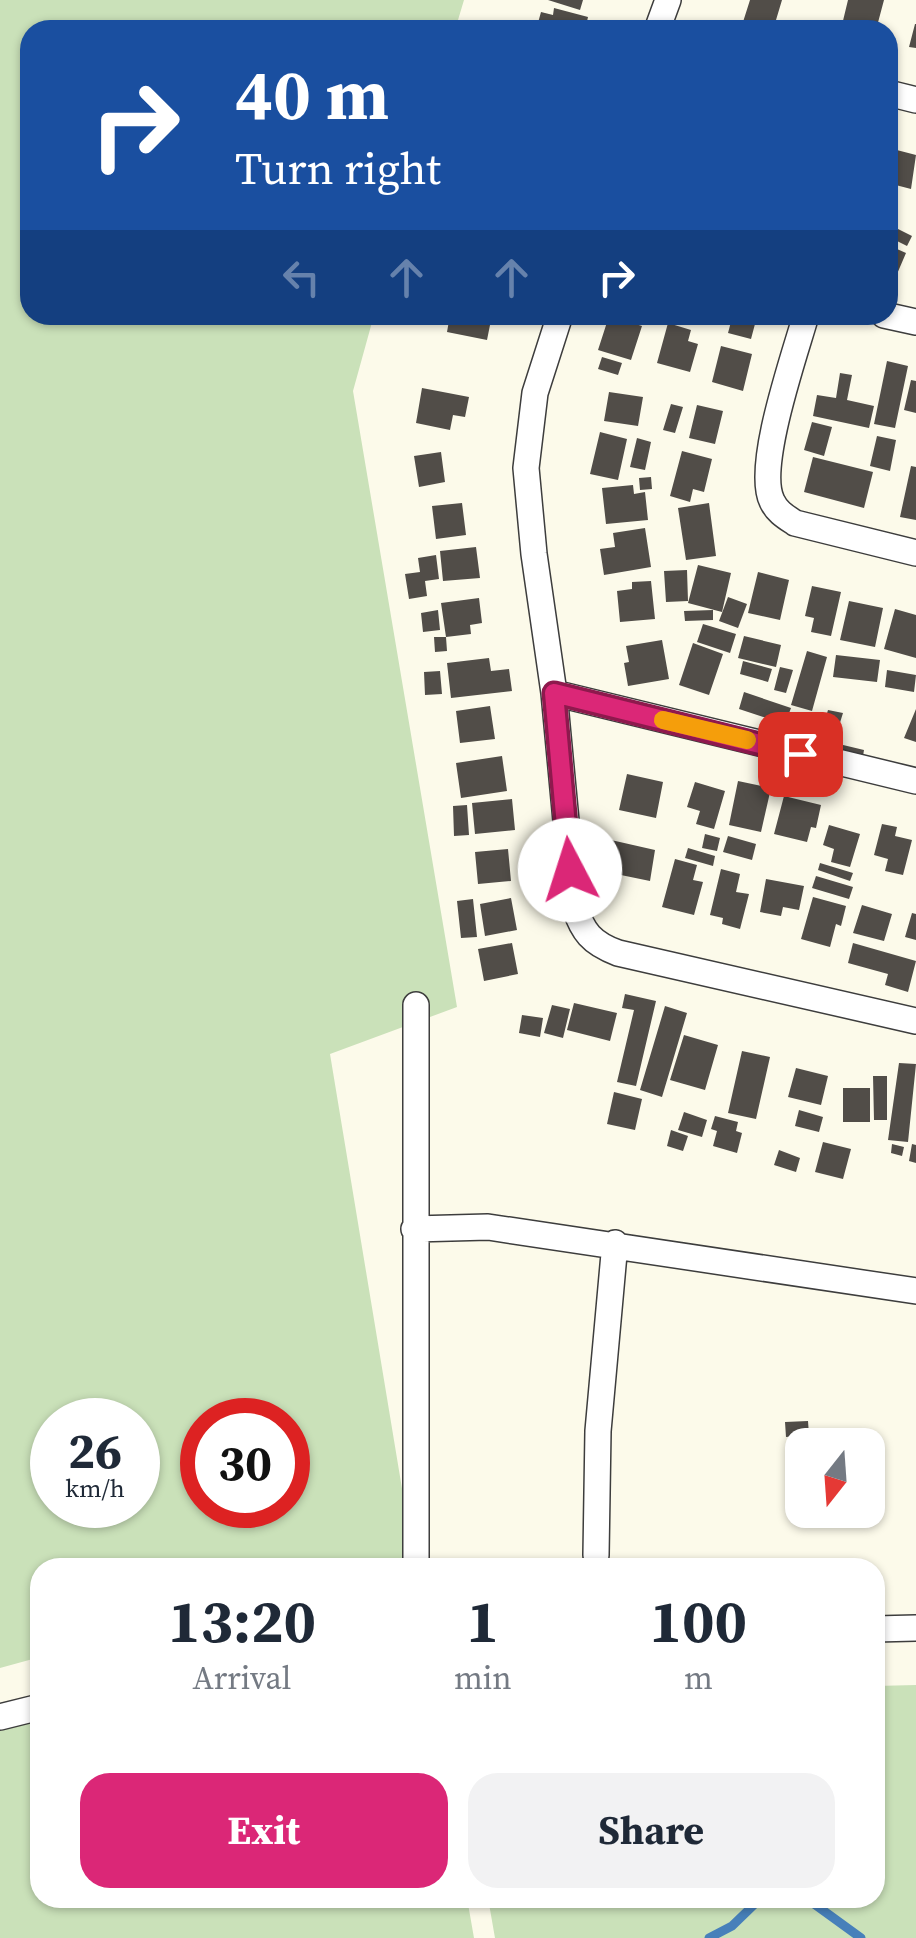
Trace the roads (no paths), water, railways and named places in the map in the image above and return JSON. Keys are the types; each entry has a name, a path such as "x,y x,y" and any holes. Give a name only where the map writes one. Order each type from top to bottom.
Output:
{"street":[{"path":"557,325 535,393 526,468 554,693 574,906 582,929 596,945 650,961 916,1021"},
{"path":"803,325 773,435 768,483 771,500 795,522 916,553"},
{"path":"554,693 916,782"},
{"path":"416,1005 416,1558"},
{"path":"414,1229 488,1227 916,1291"},
{"path":"596,1555 598,1431 615,1244"},
{"path":"885,1629 916,1628"},
{"path":"0,1717 30,1710"}],"waterway":[{"path":"709,1938 732,1926 751,1908"},
{"path":"820,1908 861,1938"}]}
